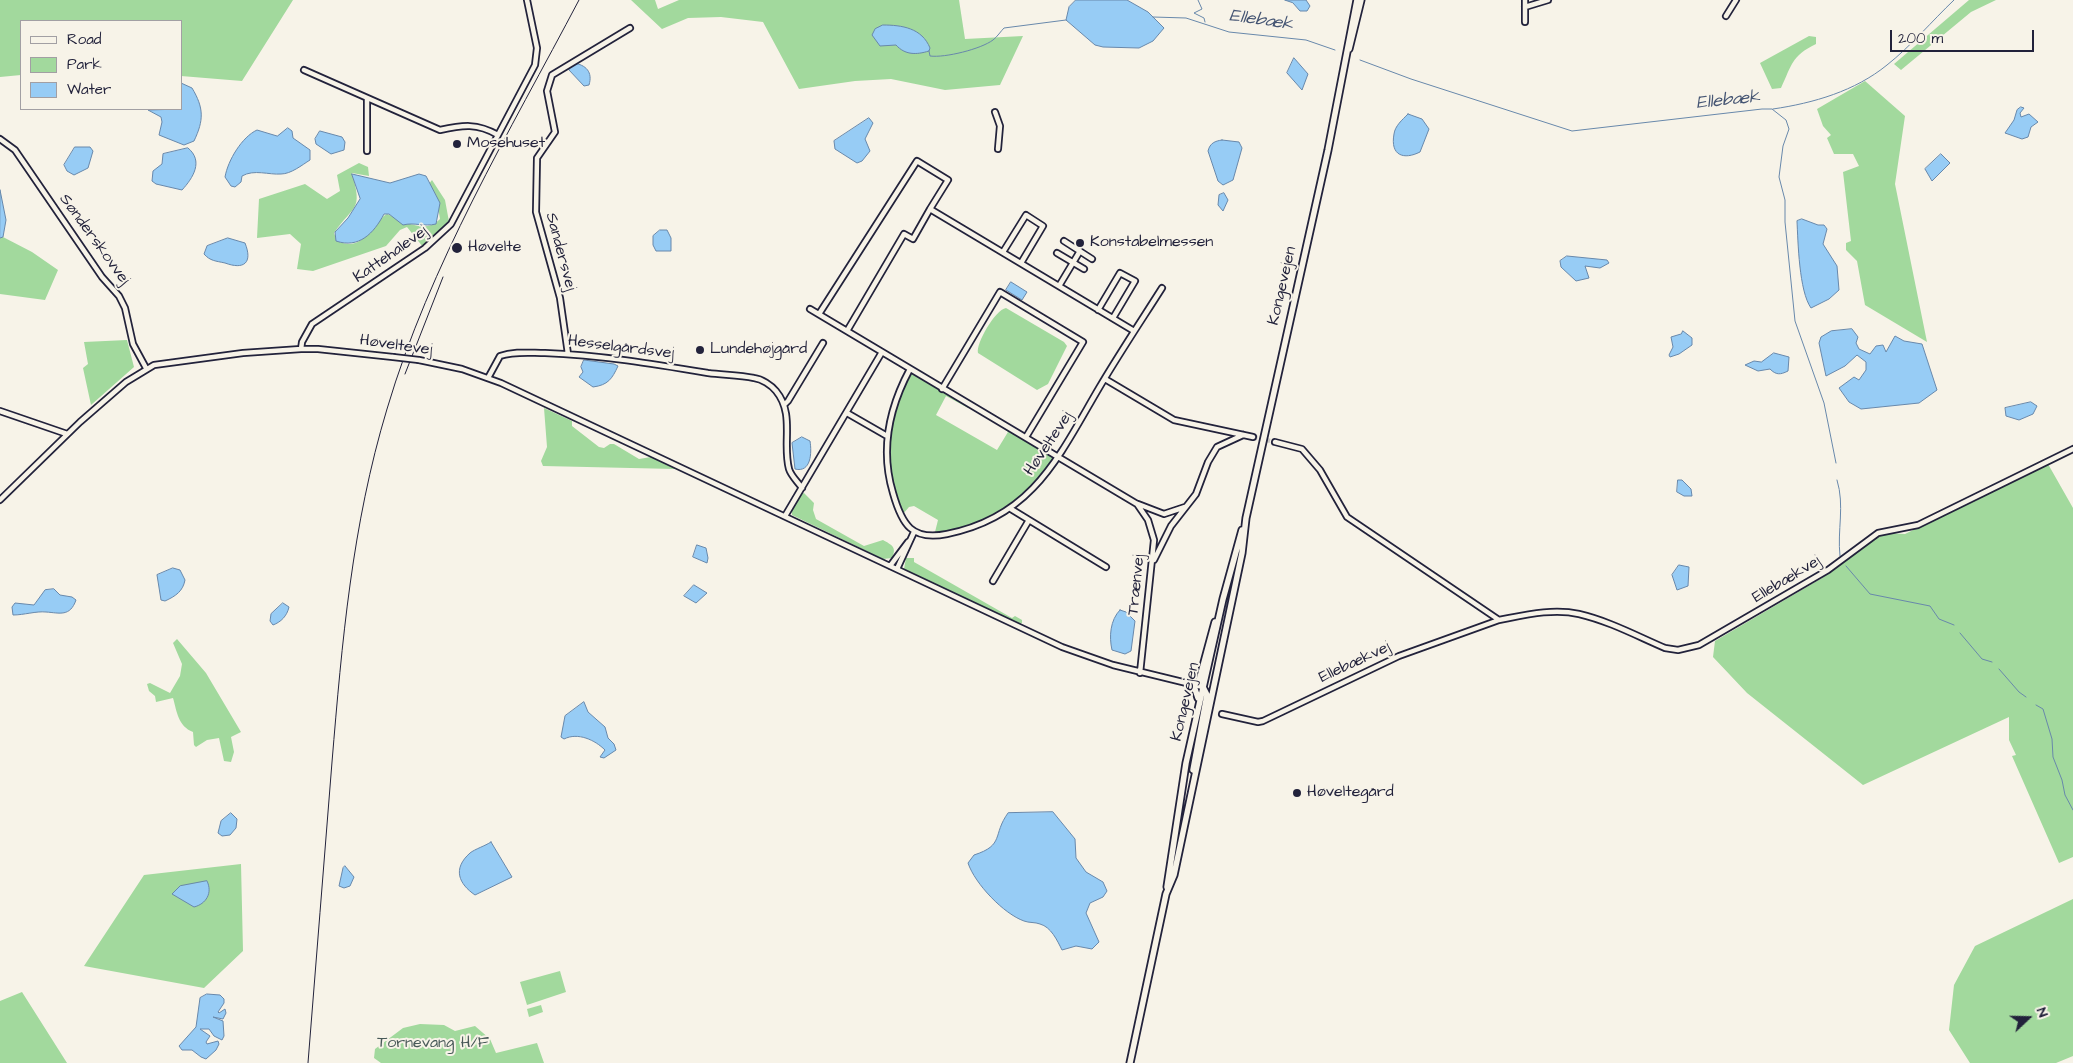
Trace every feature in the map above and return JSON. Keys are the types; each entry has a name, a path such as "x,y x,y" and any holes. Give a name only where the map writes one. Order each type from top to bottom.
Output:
{"main road":[{"name":"Kongevejen","path":"1346,60 1357,0"},
{"name":"Kongevejen","path":"1130,1063 1166,894 1186,763 1223,599 1246,518 1346,60 1361,0"},
{"name":"Kongevejen","path":"1166,894 1174,875 1216,668 1242,553 1246,518"},
{"path":"1198,710 1198,691 1194,686 1199,681 1210,634 1223,599"},
{"path":"1190,798 1194,751 1207,695 1203,687 1210,683 1216,668"}],"street":[{"name":"Kattehalevej","path":"301,349 302,342 312,324 438,238 451,224 535,66 537,57 527,0"},
{"path":"1525,0 1525,22"},
{"path":"1525,6 1548,0"},
{"path":"1726,16 1736,0"},
{"name":"Sandersvej","path":"568,354 560,298 536,212 537,158 555,132 547,91 552,75 630,28"},
{"path":"304,70 440,130 464,125 485,127 498,135"},
{"path":"367,99 367,151"},
{"path":"995,112 1000,126 998,150"},
{"name":"Sønderskovvej","path":"0,139 15,150 102,277 119,296 125,308 133,344 146,368"},
{"path":"818,314 918,161 948,180 913,239 904,234 847,331"},
{"path":"930,209 1134,331"},
{"path":"1003,252 1026,215 1043,226 1021,263"},
{"path":"1064,241 1092,258"},
{"path":"1059,286 1080,251"},
{"path":"1057,252 1084,269"},
{"path":"1098,310 1120,273 1135,281 1112,318"},
{"name":"Høveltevej","path":"914,532 929,536 978,526 1011,509 1039,484 1059,457 1134,331 1162,288"},
{"path":"942,389 1000,292 1083,342 1026,437"},
{"path":"810,309 1137,504 1164,514 1187,506"},
{"path":"802,488 789,470 786,447 788,423 784,404 788,401 823,343"},
{"name":"Høveltevej","path":"0,500 67,434 126,382 146,368 184,360 301,349 331,350 419,360 488,378 537,399 1062,647 1140,673 1203,687"},
{"path":"785,516 882,352"},
{"name":"Hesselgårdsvej","path":"488,378 500,356 506,354 568,354 658,364 709,373 755,378 771,387 784,404"},
{"path":"890,566 914,532 903,520 890,484 888,468 888,436 897,393 910,369"},
{"path":"1105,379 1174,420 1253,437"},
{"path":"0,411 67,434"},
{"path":"847,413 888,436"},
{"path":"1152,564 1171,526 1196,494 1208,462 1217,447 1243,435"},
{"path":"1275,442 1302,449 1320,470 1347,517 1500,620"},
{"name":"Ellebækvej","path":"1222,714 1258,722 1263,721 1399,656 1500,620 1530,614 1556,612 1579,614 1665,648 1678,650 1692,648 1835,566 1878,532 1918,526 2073,449"},
{"name":"Trænvej","path":"1137,504 1152,530 1154,540 1140,673"},
{"name":"Trænvej","path":"1011,509 1106,567"},
{"path":"993,581 1029,520"},
{"path":"897,569 908,542"}],"green space":[{"path":"0,0 293,0 242,81 182,76 182,20 20,20 20,75 0,77"},
{"path":"631,0 655,0 658,9 679,0 959,0 965,39 1023,36 1000,85 945,90 891,79 855,81 799,89 763,22 721,17 688,18 662,29"},
{"path":"1969,0 1996,0 1971,12 1901,70 1894,64"},
{"path":"1809,36 1816,37 1816,44 1808,48 1793,62 1781,88 1772,89 1760,63"},
{"path":"1865,81 1905,116 1895,184 1927,342 1865,305 1857,261 1846,250 1846,243 1851,241 1843,172 1859,166 1853,154 1834,154 1827,138 1831,135 1823,126 1817,109"},
{"path":"359,163 368,167 369,176 352,173 357,195 355,207 334,233 337,241 346,244 360,241 387,214 414,225 428,226 434,224 440,219 436,195 428,185 432,180 445,200 450,227 423,247 407,227 400,230 386,246 313,271 297,269 301,244 290,234 257,238 259,199 305,184 327,199 340,191 337,175"},
{"path":"3,237 32,252 58,270 45,300 0,294 0,238"},
{"path":"1006,308 1064,342 1067,346 1048,384 1037,390 978,353 980,342 987,328 997,314"},
{"path":"127,340 134,367 91,405 83,368 88,364 84,342"},
{"path":"912,373 969,407 946,396 936,415 997,450 1008,432 997,423 1052,456 1054,460 1017,500 989,517 973,524 935,532 938,520 914,506 909,507 903,514 893,486 889,456 895,411 904,384"},
{"path":"544,408 572,421 572,426 599,447 604,448 614,444 639,459 651,457 675,466 675,469 543,466 541,461 547,447"},
{"path":"2048,464 2073,508 2073,857 2059,863 2012,756 2016,755 2009,740 2009,717 1863,785 1747,693 1713,657 1715,641 1822,578 1867,541 1886,533 1905,534"},
{"path":"804,493 814,503 813,510 816,519 864,546 883,540 889,543 894,549 892,558 883,559 792,515 792,509 801,494"},
{"path":"906,558 914,558 914,562 1012,618 1015,616 1022,620 1022,623 1018,624 904,569"},
{"path":"177,639 206,673 241,732 231,737 234,752 231,762 224,761 219,738 207,740 196,747 194,745 193,732 181,722 173,698 156,702 155,696 149,691 147,684 150,683 170,693 180,676 182,664 173,643"},
{"path":"241,864 243,951 204,988 84,966 144,875"},
{"path":"2073,899 2073,1056 2056,1063 1970,1063 1949,1030 1954,985 1975,946"},
{"path":"560,971 566,992 527,1005 520,982"},
{"path":"22,992 67,1063 0,1063 0,1001"},
{"path":"541,1005 543,1012 529,1017 527,1009"},
{"name":"Tornevang H/F","path":"420,1024 444,1025 455,1031 475,1026 490,1039 496,1053 537,1043 544,1063 381,1063 374,1058 375,1049 403,1028"}],"water":[{"path":"1076,0 1127,0 1148,12 1164,28 1153,41 1139,48 1095,45 1066,20 1069,7"},
{"path":"1285,0 1306,0 1310,6 1307,11 1300,11 1293,3"},
{"path":"883,25 904,27 917,32 926,41 930,48 929,51 911,53 903,51 896,45 880,46 872,35 875,29"},
{"path":"1294,58 1308,74 1302,90 1287,73"},
{"path":"574,63 582,65 588,70 590,76 589,85 584,86 569,70 568,67"},
{"path":"182,83 192,88 201,108 200,127 194,141 184,145 159,135 162,122 161,117 148,110 182,110"},
{"path":"2021,107 2024,108 2020,113 2021,117 2029,114 2038,122 2031,127 2028,137 2022,139 2005,133 2014,120 2017,110"},
{"path":"1408,114 1422,119 1429,129 1420,152 1404,156 1396,151 1393,141 1397,126"},
{"path":"869,118 873,123 865,139 870,151 862,161 857,163 835,149 834,141"},
{"path":"288,128 292,131 293,138 310,150 310,160 285,174 247,174 242,176 241,182 235,187 231,186 225,177 232,157 241,143 257,130 277,136"},
{"path":"320,131 342,137 345,142 344,150 331,154 316,144 315,139"},
{"path":"1222,140 1239,142 1242,148 1233,180 1223,185 1218,181 1208,151 1213,143"},
{"path":"75,147 90,147 93,151 88,168 74,175 67,171 64,165"},
{"path":"188,148 193,153 196,164 193,175 182,190 156,184 152,181 153,171 162,164 163,154"},
{"path":"1941,154 1950,163 1932,181 1925,169"},
{"path":"352,174 390,183 419,174 426,176 440,203 436,224 403,225 389,214 384,214 376,227 365,238 352,243 336,241 335,232 348,218 360,199"},
{"path":"0,190 6,220 3,237 0,238"},
{"path":"1224,193 1228,200 1223,211 1218,205 1219,195"},
{"path":"1802,219 1818,225 1824,225 1827,229 1823,244 1837,266 1839,290 1829,299 1811,308 1804,290 1800,266 1797,221"},
{"path":"660,230 667,230 671,238 671,251 656,251 653,245 653,236"},
{"path":"228,238 245,243 248,256 242,265 237,266 211,259 204,254 207,246"},
{"path":"1567,256 1607,260 1609,263 1600,268 1585,266 1589,278 1576,281 1561,267 1560,261"},
{"path":"1011,282 1027,292 1022,300 1006,290"},
{"path":"1852,329 1858,337 1856,343 1859,349 1870,354 1876,346 1883,345 1886,352 1895,336 1904,341 1922,344 1937,390 1919,403 1861,409 1849,402 1839,388 1854,377 1859,380 1866,370 1866,362 1857,355 1845,366 1826,376 1819,343 1821,337 1831,331"},
{"path":"1683,331 1692,338 1692,345 1679,354 1670,357 1669,355 1673,347 1671,337 1681,334"},
{"path":"1774,353 1789,357 1788,371 1778,374 1770,369 1758,371 1745,365 1754,361 1761,362"},
{"path":"584,360 618,366 609,381 593,387 579,377 583,372 581,367"},
{"path":"2031,402 2037,406 2033,414 2019,420 2006,416 2005,408"},
{"path":"802,437 810,441 809,461 804,468 795,469 792,443"},
{"path":"1678,480 1682,480 1691,489 1692,496 1684,496 1677,492"},
{"path":"697,545 706,548 707,563 693,557"},
{"path":"1679,565 1689,567 1688,586 1677,590 1672,575"},
{"path":"173,568 180,570 185,580 184,584 176,595 165,601 161,600 157,575"},
{"path":"694,585 707,593 696,603 684,596"},
{"path":"54,589 60,595 72,597 76,600 68,612 38,612 13,615 12,607 15,603 34,605 45,590"},
{"path":"283,603 289,607 287,613 273,625 270,621 271,614"},
{"path":"1120,610 1126,612 1135,621 1131,651 1125,654 1112,650 1111,645 1112,624"},
{"path":"584,702 588,712 605,727 608,738 614,744 616,750 604,758 600,757 605,750 591,740 575,736 564,739 561,737 565,716"},
{"path":"1053,812 1075,839 1076,858 1086,872 1103,882 1107,891 1103,897 1090,903 1086,913 1099,942 1092,949 1076,946 1062,950 1053,934 1047,928 1040,924 1026,922 999,905 977,880 968,863 974,855 984,851 994,843 1008,813"},
{"path":"231,813 237,819 236,828 230,835 222,836 218,833 221,821"},
{"path":"491,842 512,877 475,895 465,886 459,870 464,859 470,853"},
{"path":"345,866 354,877 350,886 344,888 339,886"},
{"path":"207,881 209,894 205,901 198,906 194,907 172,894 180,886"},
{"path":"207,994 220,995 224,999 224,1003 218,1012 225,1009 226,1013 223,1019 213,1017 223,1021 224,1036 222,1040 214,1036 209,1029 200,1029 210,1036 206,1042 207,1044 218,1041 219,1044 216,1050 206,1059 192,1050 182,1050 179,1046 196,1027 200,998"}],"waterway":[{"path":"1198,0 1202,9 1194,13 1204,18 1205,22"},
{"path":"1773,109 1819,99 1848,89 1875,74 1904,50 1954,0"},
{"name":"Ellebæk","path":"1153,17 1186,18 1229,32 1306,40 1335,50"},
{"name":"Ellebæk","path":"929,51 930,56 944,56 963,52 980,47 994,39 1004,28 1066,20"},
{"name":"Ellebæk","path":"1360,60 1411,79 1572,131 1762,109 1772,109 1786,120 1789,129 1783,146 1779,177 1785,200 1785,222 1795,321 1824,403 1836,463"},
{"name":"Ellebæk","path":"1837,480 1841,509 1840,556"},
{"name":"Ellebæk","path":"1846,566 1870,594 1930,606 1939,619 1954,625"},
{"name":"Ellebæk","path":"1960,633 1982,659 1992,662"},
{"name":"Ellebæk","path":"1999,669 2019,692 2026,697"},
{"name":"Ellebæk","path":"2036,705 2043,709 2052,739 2053,757 2062,780 2065,795 2073,810"}],"tunnel":[{"path":"1253,437 1275,442"}],"tram line":[{"path":"308,1063 340,673 350,584 365,496 375,453 405,355 448,251 499,150 579,0"},
{"path":"405,374 443,277"}],"place":[{"name":"Mosehuset","path":"457,144"},
{"name":"Konstabelmessen","path":"1080,243"},
{"name":"Høvelte","path":"457,248"},
{"name":"Lundehøjgård","path":"700,350"},
{"name":"Høveltegård","path":"1297,793"}]}
